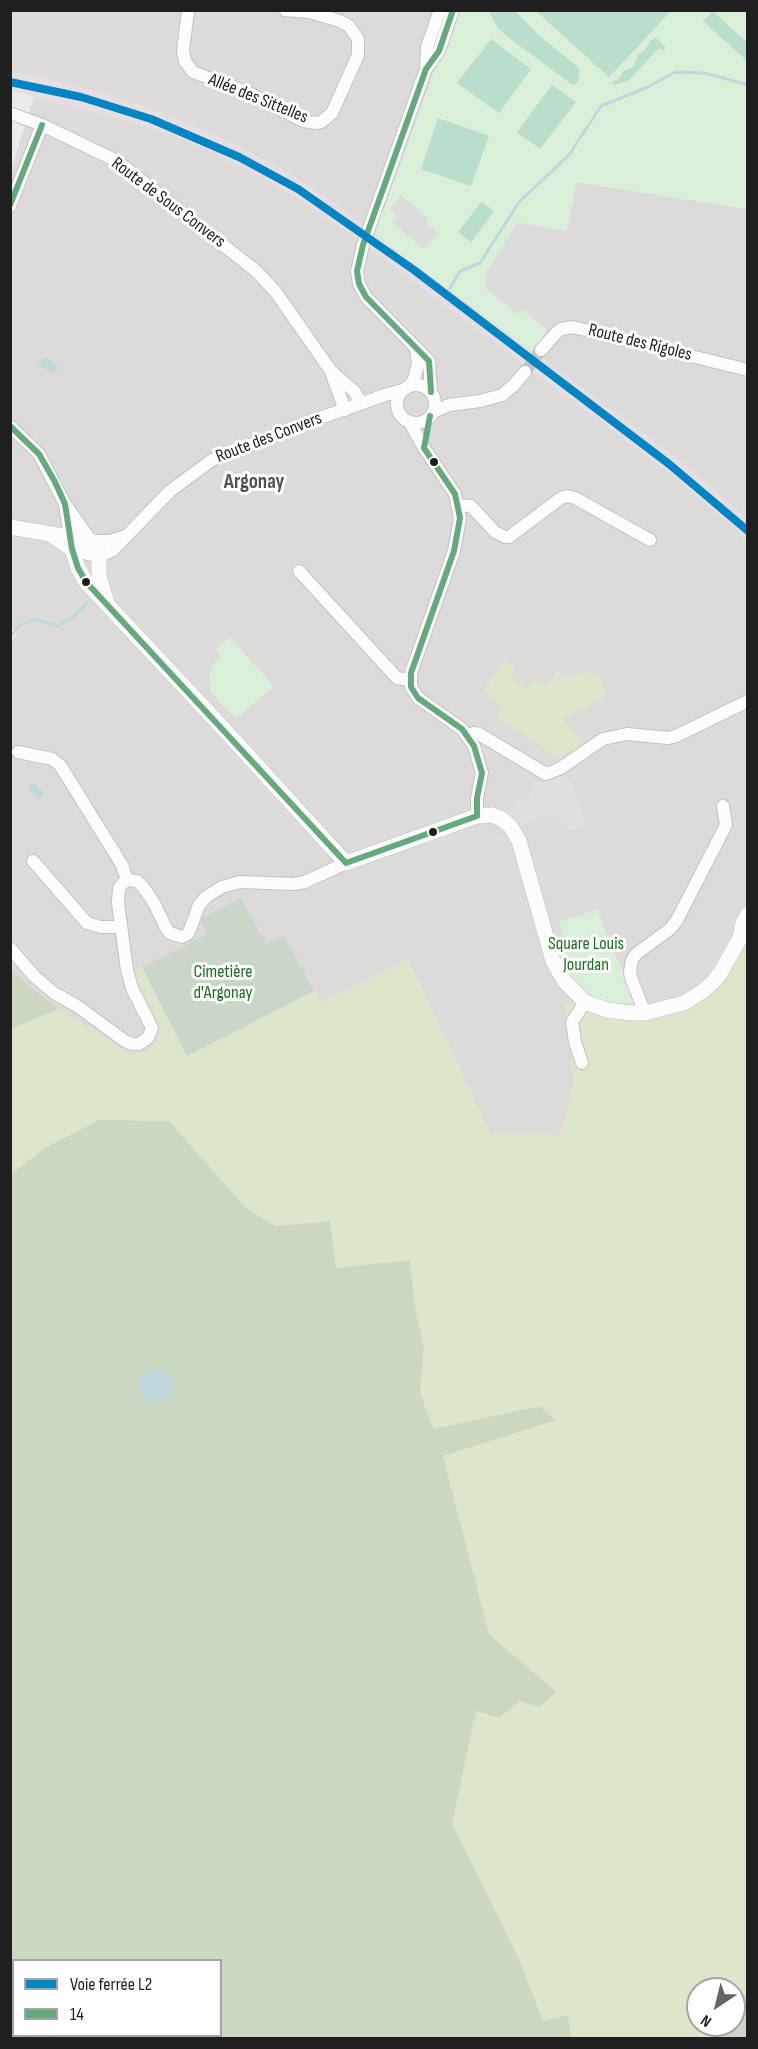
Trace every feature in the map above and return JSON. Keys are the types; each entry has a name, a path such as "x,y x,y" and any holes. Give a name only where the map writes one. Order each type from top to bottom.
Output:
{"street":[{"name":"Allée des Sittelles","path":"188,10 183,51 185,62 193,72 251,94 303,121 321,122 332,113 358,55 358,39 349,26 340,21 309,12 285,10"},
{"path":"426,69 427,47 440,10"},
{"path":"424,448 435,403 429,361 366,297 359,284 357,271 363,245 426,69 439,51 453,10"},
{"name":"Route de Sous Convers","path":"10,113 42,125 125,167 256,271 275,291 330,370 355,392 363,403"},
{"path":"10,206 42,125"},
{"name":"Route des Rigoles","path":"541,350 561,329 573,327 747,370"},
{"path":"416,348 417,364 414,379 397,402 399,411 409,421 424,448 449,483 458,505 460,518 454,551 410,680 411,687 418,698 462,729 474,746 482,773 477,798 477,816"},
{"name":"Route de Sous Convers","path":"330,370 345,410"},
{"path":"409,421 421,422 431,414 459,403 480,401 502,395 525,372"},
{"path":"407,388 422,386 432,394 459,403"},
{"name":"Route des Convers","path":"99,555 113,550 170,491 212,460 407,388"},
{"path":"363,403 399,411"},
{"path":"10,426 39,454 65,504 99,555 99,578 109,606"},
{"path":"458,505 471,506 495,532 509,537 561,498 567,496 575,498 650,540"},
{"path":"65,504 71,543 78,568 86,582 346,863"},
{"path":"10,527 50,534 71,543 83,554 99,555"},
{"path":"71,543 110,541 127,536"},
{"path":"299,571 397,678 410,680"},
{"path":"468,735 479,734 546,774 561,768 603,739 627,734 668,738 676,736 747,701"},
{"path":"18,752 52,759 60,765 122,865 127,880"},
{"path":"645,1013 630,972 632,960 636,954 670,929 677,920 726,825 723,806"},
{"path":"127,880 136,881 143,887 166,928 170,933 182,937 188,934 199,905 206,897 222,887 240,882 294,884 305,882 346,863 477,816 492,815 502,819 512,828 519,841 553,961 565,982 585,1002 607,1010 645,1013 684,1003 703,991 721,972 744,934 743,924 747,914"},
{"path":"33,861 87,923 101,927 121,927"},
{"path":"10,948 34,976 54,993 77,1006 126,1041 139,1044 148,1038 152,1028 129,979 118,896 119,888 127,880"},
{"path":"582,1063 575,1042 572,1022 585,1002"}],"shaded area":[{"path":"10,11 456,11 375,234 331,201 280,168 217,136 164,114 105,94 11,72"},
{"path":"10,72 40,77 105,94 164,114 217,136 280,168 331,201 685,465 747,519 747,542 736,529 680,481 355,237 295,196 243,167 181,138 112,116 11,91"},
{"path":"34,96 112,116 181,138 243,167 295,196 355,237 680,481 736,529 747,542 747,911 695,997 602,1012 565,1002 574,1082 561,1135 491,1135 408,960 321,1003 314,991 187,1056 133,972 160,1032 156,1043 147,1052 131,1055 59,1009 11,971 10,647 17,631 10,626 10,174"},
{"path":"576,182 747,209 747,519 685,465 533,352 546,333 544,328 518,314 486,288 486,273 517,222 567,231"},
{"path":"401,195 429,219 426,223 438,233 423,249 392,222 397,216 389,209"},
{"path":"518,224 533,235 539,234 544,243 537,291 518,315 486,288 491,280 484,275"},
{"path":"116,560 141,589 119,610 109,596 102,572"},
{"path":"231,737 330,844 321,853 222,746"},
{"path":"565,775 571,780 585,825 566,831 563,824 560,825 557,813 521,824 515,823 501,812 512,809 518,800 523,801 530,797 533,788 531,783 536,780 540,783"},
{"path":"536,824 553,879 537,884 523,879 511,882 495,835"},
{"path":"617,826 640,895 568,919 557,889 613,870 600,832"},
{"path":"455,893 452,908 456,910 474,905 478,918 462,922 461,934 448,936 441,900"},
{"path":"438,946 473,1016 450,1028 415,959"}],"green space":[{"path":"456,11 747,11 747,209 576,182 567,231 517,222 486,273 486,288 517,314 523,309 546,330 544,339 533,352 375,234"},
{"path":"489,11 515,11 541,37 578,67 580,71 578,82 573,85 509,38 497,27"},
{"path":"536,11 671,11 609,77"},
{"path":"713,11 747,43 746,60 703,21"},
{"path":"657,38 666,48 662,51 659,48 628,81 613,85 612,81 618,80 624,71 633,67 638,55 644,51 651,40"},
{"path":"491,39 531,69 499,113 457,83"},
{"path":"552,85 576,102 540,149 517,132"},
{"path":"438,118 489,136 471,186 421,169"},
{"path":"481,202 494,211 471,242 458,232"},
{"path":"230,637 274,686 236,719 209,690 211,667 222,656 216,649"},
{"path":"505,660 516,667 510,676 526,688 535,678 546,687 558,671 568,679 583,672 597,676 602,681 606,697 563,719 583,742 559,758 496,717 504,709 483,691"},
{"name":"Cimetière d'Argonay","path":"241,898 266,944 281,936 285,937 314,991 187,1056 142,967 208,934 200,919"},
{"name":"Square Louis Jourdan","path":"597,909 632,990 633,1004 604,1002 593,998 570,977 561,962 558,951 565,939 559,922"},
{"path":"747,911 747,1992 746,1994 746,1977 686,1977 686,2037 722,2038 572,2038 568,2015 543,2021 519,1959 452,1824 476,1711 499,1718 520,1701 556,1692 489,1635 443,1456 555,1419 540,1406 433,1429 420,1392 424,1348 414,1301 410,1260 336,1268 330,1221 276,1226 246,1208 169,1121 45,1148 11,1174 11,1029 59,1009 131,1055 147,1052 156,1043 160,1032 133,972 142,967 188,1055 314,991 321,1003 408,960 491,1134 561,1135 574,1082 565,1002 602,1012 695,997"},
{"path":"11,971 59,1009 11,1029"},
{"path":"99,1120 169,1121 246,1208 276,1226 330,1221 336,1268 410,1260 414,1301 424,1348 420,1392 433,1429 540,1406 556,1420 443,1456 489,1634 556,1692 539,1707 520,1701 499,1718 476,1711 452,1824 519,1959 543,2021 568,2015 572,2038 11,2038 11,1174 45,1148"},
{"path":"747,1992 747,2038 722,2038 746,2037"}],"water":[{"path":"46,357 59,368 53,375 36,364"},
{"path":"33,783 45,794 39,800 27,789"},
{"path":"156,1369 168,1374 173,1386 168,1398 156,1403 144,1398 139,1386 144,1374"}],"waterway":[{"path":"450,288 460,271 480,263 519,202 569,155 601,106 648,87 675,72 704,73 748,85"},
{"path":"10,637 19,626 34,619 58,626 72,618 88,602"},
{"path":"744,2038 748,2027"}],"tunnel":[{"path":"525,372 541,350"}],"rail line":[{"name":"L2","path":"10,82 81,97 151,119 239,157 298,189 414,270 669,464 748,531"}],"transit line":[{"name":"14","path":"431,392 429,361 366,297 359,284 357,271 363,245 426,69 439,51 453,10"},
{"name":"14","path":"10,205 42,125"},
{"name":"14","path":"430,416 424,448 455,494 460,518 454,551 411,673 411,687 418,698 462,729 474,746 482,773 477,798 477,816"},
{"name":"14","path":"10,426 39,454 55,482 65,504 72,549 78,568 86,582 346,863"},
{"name":"14","path":"346,863 477,816"}],"district":[{"name":"Argonay","path":"254,483"}]}
